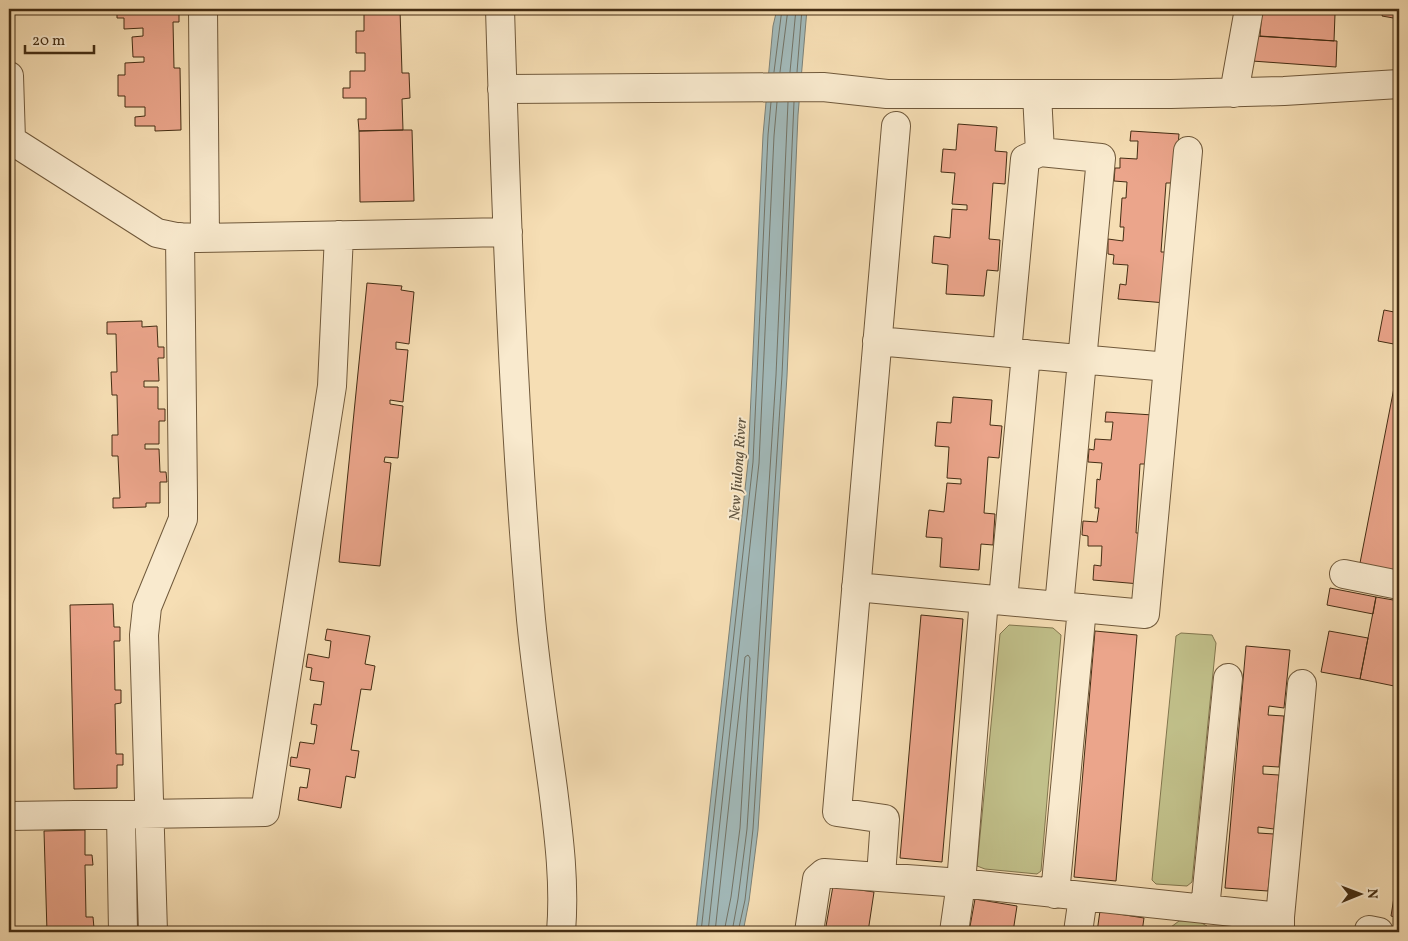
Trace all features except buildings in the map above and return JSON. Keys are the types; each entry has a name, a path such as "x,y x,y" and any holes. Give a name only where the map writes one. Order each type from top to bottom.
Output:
{"street":[{"path":"152,932 144,635 147,607 183,518 203,9"},
{"path":"500,9 508,232 521,500 530,613 561,850 562,932"},
{"path":"1234,92 1249,9"},
{"path":"9,76 10,141 157,233 193,237 508,232"},
{"path":"502,89 823,87 887,94 1171,94 1284,91 1399,84"},
{"path":"1037,94 1040,152"},
{"path":"881,876 885,819 837,812 896,126"},
{"path":"856,587 1145,614 1188,151"},
{"path":"954,932 994,600 1016,353 1025,159 1040,152 1101,158 1082,360 1055,894"},
{"path":"9,816 265,812 332,386 339,235"},
{"path":"878,340 1168,368"},
{"path":"1344,574 1399,585"},
{"path":"1205,910 1228,678"},
{"path":"809,932 817,879 824,873 961,883 1205,910 1280,924 1302,684"},
{"path":"121,815 123,932"},
{"path":"1078,932 1083,897"}],"shaded area":[{"path":"1009,625 1053,628 1061,635 1041,871 1037,874 985,869 977,866 1000,634"},
{"path":"1181,633 1212,635 1216,643 1192,882 1187,886 1156,884 1152,880 1176,636"},
{"path":"1196,920 1207,926 1212,932 1170,932 1171,927 1179,921"}],"water":[{"path":"777,9 807,9 798,115 787,376 758,830 743,932 696,932 748,462 763,135 773,26"}],"water label":[{"name":"New Jiulong River","path":"739,469"}]}
